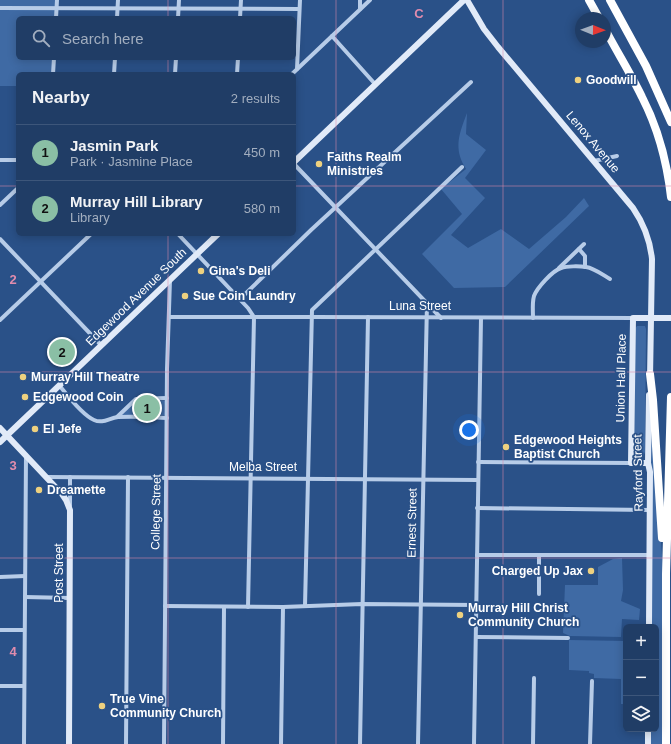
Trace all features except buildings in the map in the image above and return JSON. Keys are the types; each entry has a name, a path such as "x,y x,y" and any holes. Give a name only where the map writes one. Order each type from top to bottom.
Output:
{"highway":[{"path":"589,0 596,12"},
{"path":"610,0 646,66 671,122"},
{"path":"611,40 642,96 654,125 664,153 671,197"},
{"path":"650,374 666,574"},
{"path":"666,742 666,574 671,396"}],"main road":[{"path":"296,161 375,84 465,0"},
{"name":"Lenox Avenue","path":"465,0 493,41 640,217 647,232 652,259 650,318"},
{"name":"Edgewood Avenue South","path":"0,442 216,236"},
{"name":"Luna Street","path":"633,318 671,318"},
{"name":"Union Hall Place","path":"631,463 633,318"},
{"name":"Rayford Street","path":"648,624 650,318"},
{"name":"Post Street","path":"0,428 47,477 66,500 70,510 69,744"},
{"path":"631,463 648,463"},
{"path":"648,732 648,744"}],"street":[{"path":"56,16 57,0"},
{"path":"117,16 118,0"},
{"path":"178,16 179,0"},
{"path":"240,16 241,0"},
{"path":"297,70 300,0"},
{"path":"360,0 360,10"},
{"path":"294,72 370,0"},
{"path":"0,8 299,9"},
{"path":"332,36 375,84"},
{"path":"53,72 54,60"},
{"path":"114,72 115,60"},
{"path":"175,72 176,60"},
{"path":"237,72 238,60"},
{"path":"240,299 336,207 471,82"},
{"path":"594,161 617,156"},
{"path":"0,160 16,160"},
{"path":"296,165 441,318"},
{"path":"305,606 312,310 462,167"},
{"path":"0,205 16,190"},
{"path":"0,320 89,236"},
{"path":"180,236 240,299 254,317 248,607"},
{"path":"0,238 102,345"},
{"path":"533,318 533,303 536,291 584,244"},
{"path":"579,249 584,256 585,266"},
{"path":"557,270 562,267 585,266 610,279"},
{"name":"College Street","path":"164,744 167,398 170,280"},
{"name":"Ernest Street","path":"418,744 426,302"},
{"name":"Luna Street","path":"169,317 311,316 633,318"},
{"path":"360,744 368,317"},
{"path":"474,744 481,318"},
{"path":"59,385 92,419 102,421 117,417 167,418"},
{"path":"117,417 136,398 167,398"},
{"path":"24,744 26,455"},
{"path":"478,462 631,463"},
{"name":"Melba Street","path":"47,477 422,478 478,480"},
{"path":"70,477 70,510"},
{"path":"126,744 128,477"},
{"path":"478,508 649,510"},
{"path":"477,555 649,556"},
{"path":"539,555 539,594"},
{"path":"0,577 25,576"},
{"path":"25,597 70,598"},
{"path":"165,606 283,608 362,604 476,605"},
{"path":"223,744 224,607"},
{"path":"281,744 283,608"},
{"path":"0,630 24,630"},
{"path":"476,637 568,638"},
{"path":"533,744 534,678"},
{"path":"590,744 592,681"},
{"path":"0,686 24,686"}],"shaded area":[{"path":"0,0 57,0 56,16 16,16 16,60 54,60 53,72 16,72 16,86 0,86"},
{"path":"467,113 466,134 486,150 465,178 485,198 451,235 468,248 501,229 529,249 566,217 584,198 589,206 505,287 454,288 422,254 462,214 441,189 466,169 462,162 458,148 460,135"},
{"path":"637,326 645,326 646,329 645,452 643,457 640,459 635,457 634,454 635,329"},
{"path":"136,401 165,401 165,415 122,415"},
{"path":"651,426 664,580 664,744 650,744 650,732 659,732 659,624 652,624"},
{"path":"622,558 623,590 621,601 640,609 639,620 622,619 621,637 570,636 563,633 565,585 598,585 598,567 613,559"},
{"path":"569,640 623,641 623,704 621,704 621,679 594,678 594,674 589,673 589,671 569,670"}],"place":[{"name":"Goodwill","path":"578,80"},
{"name":"Faiths Realm Ministries","path":"319,164"},
{"name":"Gina's Deli","path":"201,271"},
{"name":"Sue Coin Laundry","path":"185,296"},
{"name":"Murray Hill Library","path":"62,352"},
{"name":"Murray Hill Theatre","path":"23,377"},
{"name":"Edgewood Coin","path":"25,397"},
{"name":"Jasmin Park","path":"147,408"},
{"name":"El Jefe","path":"35,429"},
{"name":"Edgewood Heights Baptist Church","path":"506,447"},
{"name":"Dreamette","path":"39,490"},
{"name":"Charged Up Jax","path":"591,571"},
{"name":"Murray Hill Christ Community Church","path":"460,615"},
{"name":"True Vine Community Church","path":"102,706"}]}
